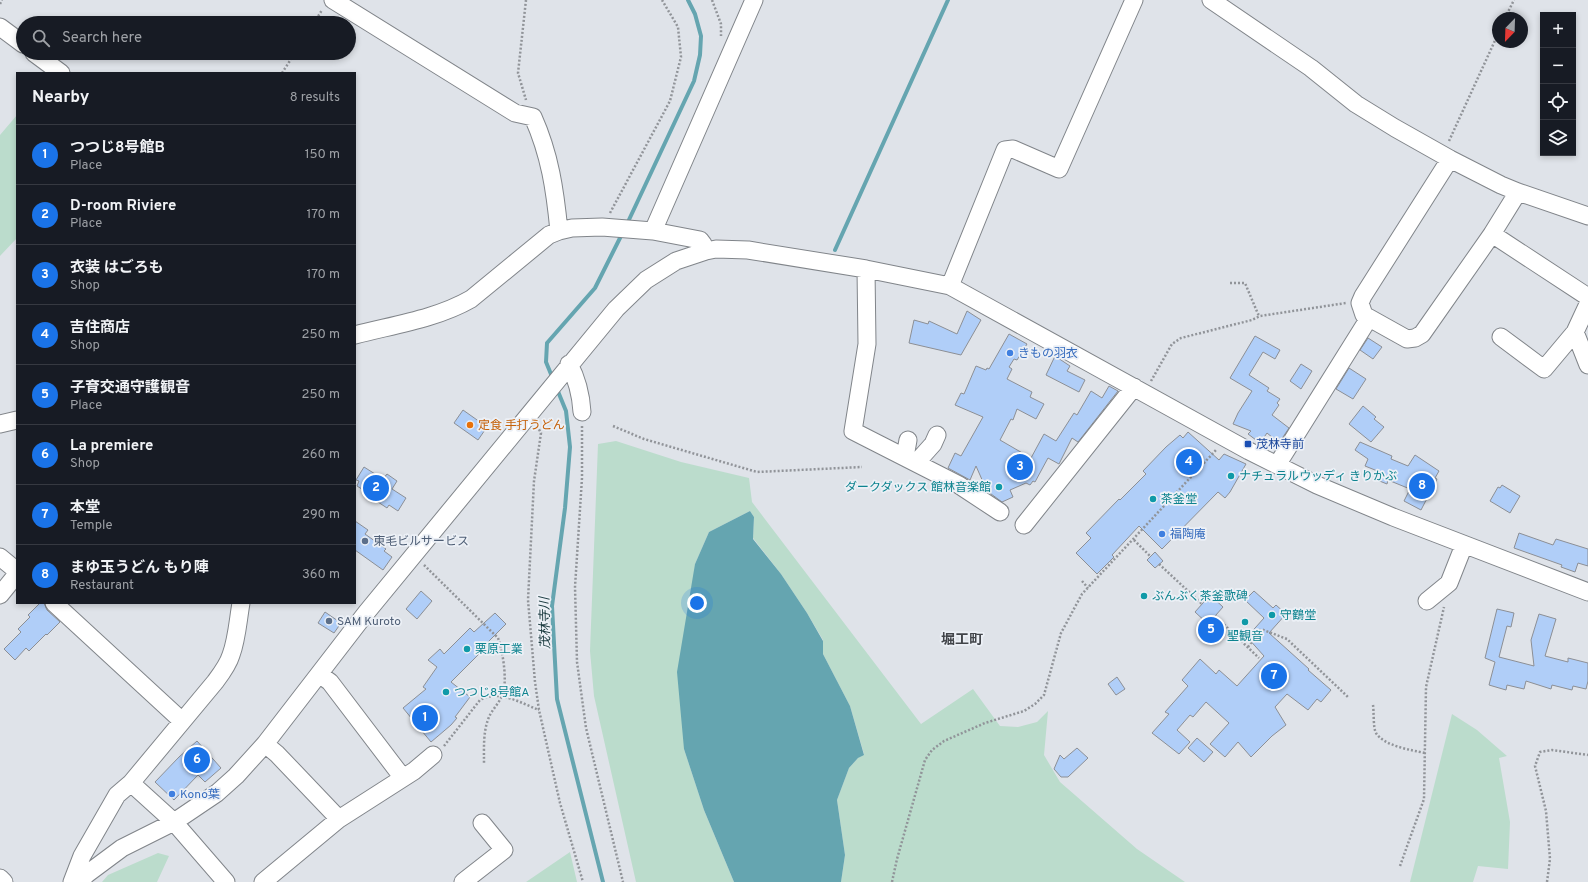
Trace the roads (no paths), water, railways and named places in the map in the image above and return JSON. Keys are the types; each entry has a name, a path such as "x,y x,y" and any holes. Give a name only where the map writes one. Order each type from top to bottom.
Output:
{"street":[{"path":"649,230 754,0"},
{"path":"950,286 1005,150 1013,149 1059,169 1134,0"},
{"path":"1211,0 1311,68 1356,104 1395,128 1446,157 1518,192 1588,216"},
{"path":"329,3 351,16"},
{"path":"356,19 515,113 533,117 548,157 559,231"},
{"path":"0,27 16,39"},
{"path":"43,60 60,72"},
{"path":"1446,157 1363,296 1360,304 1364,315 1407,339 1415,338 1422,334 1492,234 1518,192"},
{"path":"356,335 443,312 459,306 471,299 549,235 559,231 572,228 606,227 649,230 700,240 704,244 706,251"},
{"path":"1492,234 1588,297"},
{"path":"79,882 87,874 122,848 174,822 217,793 236,776 265,744 414,555 569,364 616,309 646,280 676,261 706,251 748,250 866,269 950,286 1141,387 1276,465 1317,486 1464,545 1588,592"},
{"path":"866,269 867,344 853,431 959,485 1000,512"},
{"path":"1501,337 1544,369 1575,332 1588,304"},
{"path":"1276,465 1369,318"},
{"path":"1575,332 1588,365"},
{"path":"569,364 575,375 581,396 582,412"},
{"path":"1024,525 1141,387"},
{"path":"0,424 16,420"},
{"path":"911,460 933,444 937,434"},
{"path":"908,440 911,460"},
{"path":"1427,601 1449,583 1464,545"},
{"path":"0,557 16,569"},
{"path":"0,595 16,575"},
{"path":"55,604 182,721"},
{"path":"72,882 82,856 117,795 131,783 215,682 231,656 241,604"},
{"path":"319,674 330,682 403,778"},
{"path":"265,744 277,754 339,819"},
{"path":"263,882 339,819 403,778 433,755"},
{"path":"131,783 174,822 226,882"},
{"path":"464,882 504,850 482,822"},
{"path":"0,878 4,882"}],"water":[{"path":"750,511 754,517 753,539 781,574 807,613 823,641 823,654 850,706 864,755 858,758 849,768 837,800 845,855 841,882 734,882 704,810 684,749 677,672 695,564 709,532"}],"waterway":[{"path":"627,224 694,81 700,55 701,36 695,14 688,0"},
{"path":"835,250 948,0"},
{"path":"553,379 546,362 547,343 595,288 622,234"},
{"name":"茂林寺川","path":"557,389 566,411 570,447 565,508 552,606 557,699 603,882"}],"place":[{"name":"きもの羽衣","path":"1010,353"},
{"name":"定食 手打うどん","path":"470,425"},
{"name":"茂林寺前","path":"1248,444"},
{"name":"吉住商店","path":"1189,462"},
{"name":"衣装 はごろも","path":"1020,467"},
{"name":"ナチュラルウッディ きりかぶ","path":"1231,476"},
{"name":"まゆ玉うどん もり陣","path":"1422,486"},
{"name":"ダークダックス 館林音楽館","path":"999,487"},
{"name":"D-room Riviere","path":"376,488"},
{"name":"茶釜堂","path":"1153,499"},
{"name":"福陶庵","path":"1162,534"},
{"name":"東毛ビルサービス","path":"365,541"},
{"name":"ぶんぶく茶釜歌碑","path":"1144,596"},
{"name":"守鶴堂","path":"1272,615"},
{"name":"SAM Kuroto","path":"329,621"},
{"name":"聖観音","path":"1245,622"},
{"name":"子育交通守護観音","path":"1211,630"},
{"name":"栗原工業","path":"467,649"},
{"name":"本堂","path":"1274,676"},
{"name":"つつじ8号館A","path":"446,692"},
{"name":"つつじ8号館B","path":"425,718"},
{"name":"La premiere","path":"197,760"},
{"name":"Kono葉","path":"172,794"}],"district":[{"name":"堀工町","path":"962,639"}]}
